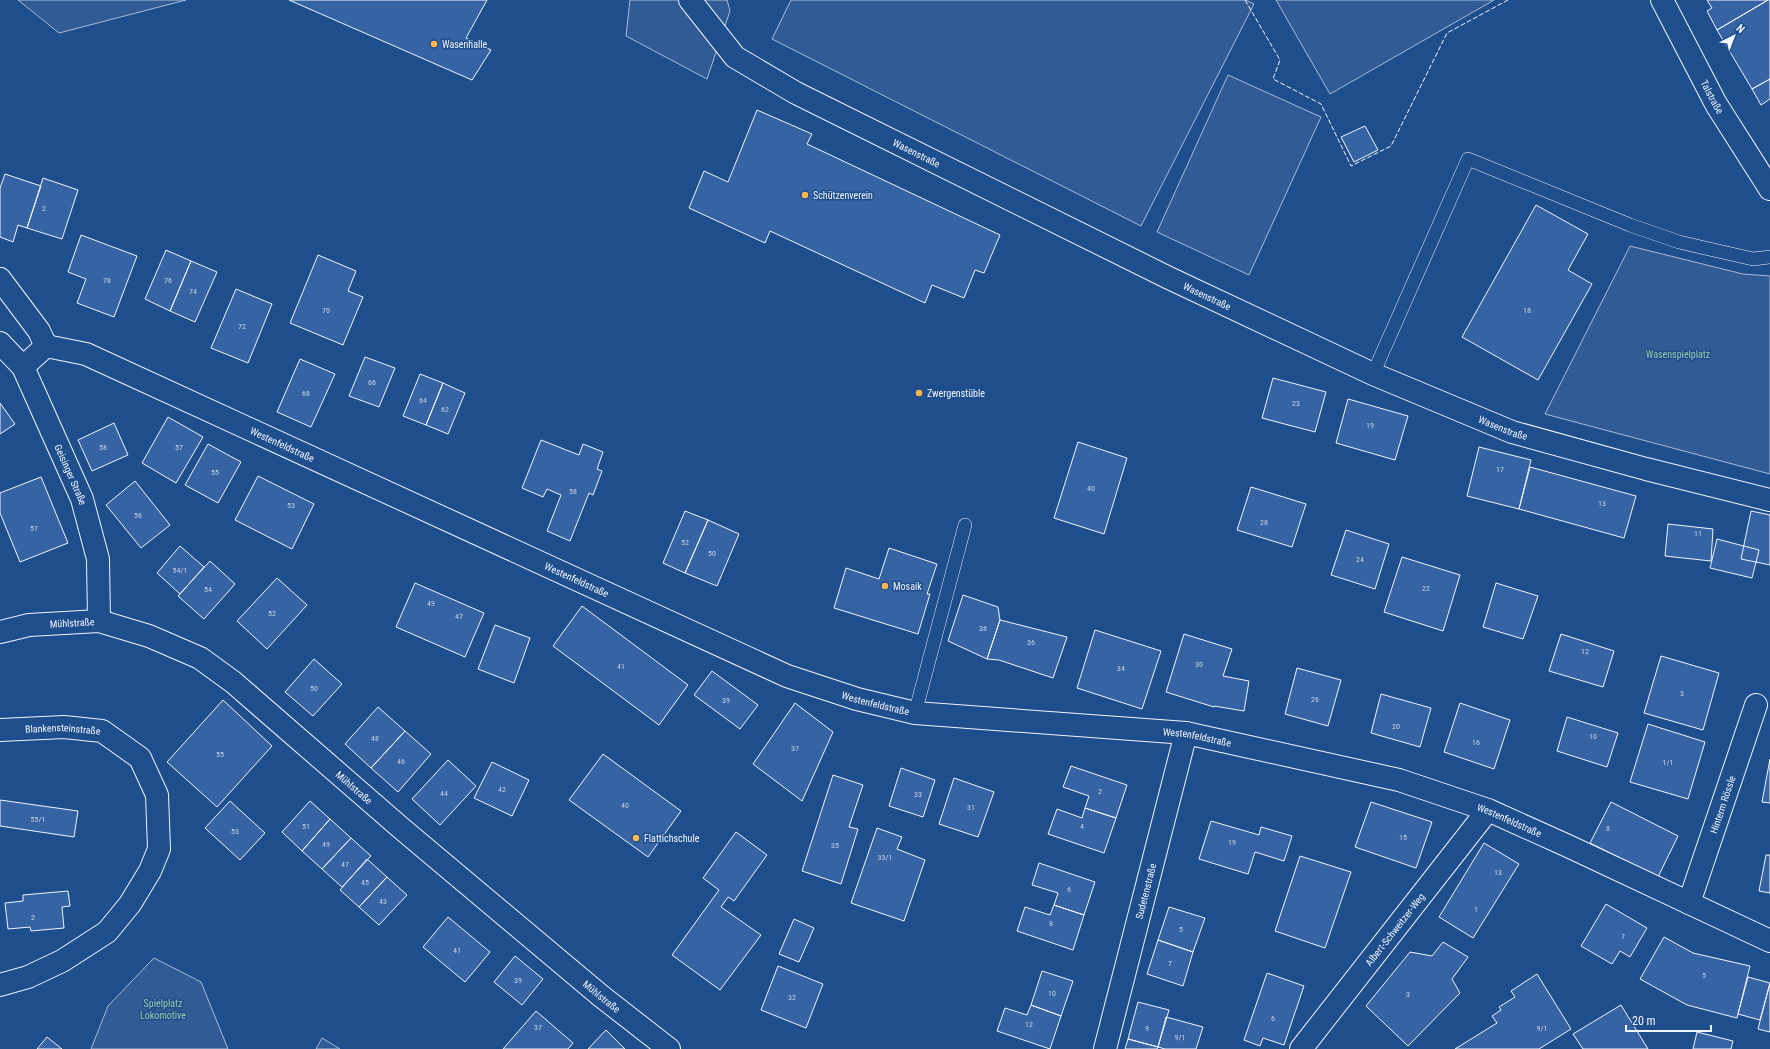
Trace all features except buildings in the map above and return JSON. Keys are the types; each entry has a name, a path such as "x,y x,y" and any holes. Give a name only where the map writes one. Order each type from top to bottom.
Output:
{"street":[{"name":"Wasenstraße","path":"690,0 735,57 796,93 1169,278 1373,374 1512,432 1646,469 1770,500"},
{"name":"Talstraße","path":"1662,0 1716,104 1770,189"},
{"path":"0,279 39,332 46,346 23,367"},
{"name":"Geisinger Straße","path":"0,343 23,367 82,499 98,559 99,620"},
{"name":"Westenfeldstraße","path":"46,346 86,354 787,676 857,699 915,713 1186,733 1399,780 1488,810 1770,941"},
{"name":"Mühlstraße","path":"0,632 29,625 99,620 149,636 200,658 233,682 407,834 595,991 668,1049"},
{"name":"Hinterm Rössle","path":"1689,903 1756,705"},
{"name":"Blankensteinstraße","path":"0,730 64,727 102,731 140,758 157,795 159,849 150,871 130,904 106,932 62,961 28,977 0,985"},
{"name":"Sudetenstraße","path":"1105,1049 1186,733"},
{"name":"Albert-Schweitzer-Weg","path":"1301,1049 1488,810"}],"lane":[{"path":"1373,374 1468,159 1630,225 1679,242 1753,259 1770,256"},
{"path":"915,713 965,525"}],"shaded area":[{"path":"18,0 186,0 59,33"},
{"path":"630,0 727,0 730,11 707,79 626,36"},
{"path":"791,0 1246,0 1254,4 1141,226 772,39"},
{"path":"1276,0 1494,0 1330,94"},
{"path":"1228,75 1321,117 1249,275 1157,232"},
{"name":"Wasenspielplatz","path":"1630,246 1743,274 1770,276 1770,474 1545,414"},
{"name":"Spielplatz Lokomotive","path":"154,958 201,982 228,1049 91,1049 108,1006"},
{"path":"322,1038 340,1049 316,1049"}],"fence":[{"path":"1245,0 1280,60 1273,79 1321,104 1351,166 1391,146 1447,33 1508,0"}],"place":[{"name":"Wasenhalle","path":"434,44"},
{"name":"Schützenverein","path":"805,195"},
{"name":"Zwergenstüble","path":"919,393"},
{"name":"Mosaik","path":"885,586"},
{"name":"Flattichschule","path":"636,838"}]}
